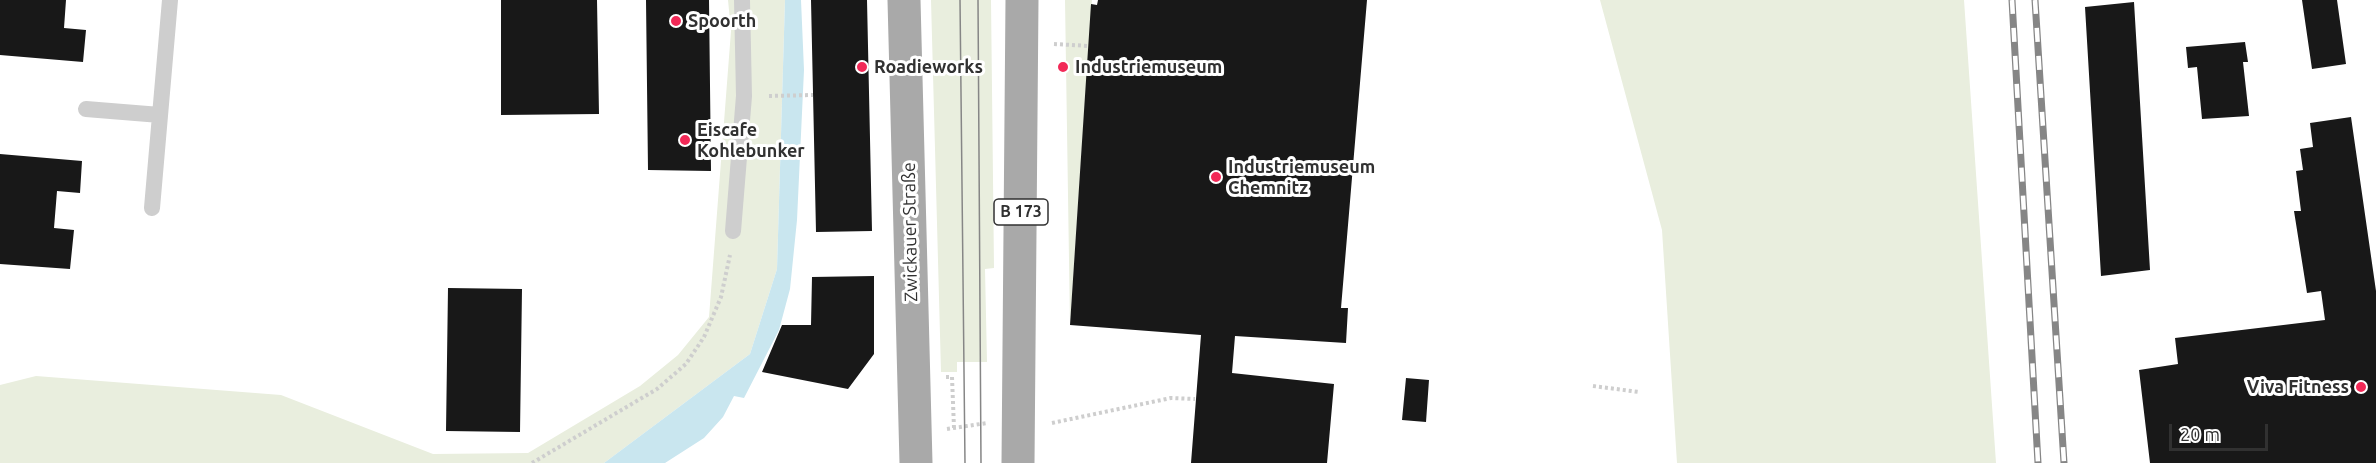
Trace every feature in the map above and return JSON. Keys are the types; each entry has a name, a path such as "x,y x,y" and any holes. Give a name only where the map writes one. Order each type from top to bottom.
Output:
{"main road":[{"name":"Zwickauer Straße","path":"904,0 916,463"},
{"name":"B 173","path":"1018,463 1022,0"}],"lane":[{"path":"152,208 170,0"},
{"path":"733,231 744,96 742,0"},
{"path":"86,109 160,115"}],"path":[{"path":"1050,44 1089,46"},
{"path":"744,96 813,95"},
{"path":"532,463 657,389 686,364 704,337 721,297 729,264 733,231"},
{"path":"1593,386 1639,392"},
{"path":"914,430 954,428 980,423 1046,424 1171,398 1195,399"}],"green space":[{"path":"728,0 785,0 777,269 750,354 604,463 0,463 0,385 36,376 281,395 433,454 528,453 640,386 678,355 709,317 731,31"},
{"path":"931,0 991,0 994,268 985,269 987,362 957,362 957,372 941,372"},
{"path":"1065,0 1092,0 1070,325"},
{"path":"1600,0 1964,0 1996,463 1677,463 1662,230"}],"water":[{"path":"785,0 801,0 804,70 797,220 790,289 779,330 744,398 734,396 723,417 704,438 665,463 604,463 750,354 777,269"}],"building":[{"path":"0,0 66,0 64,28 86,30 83,62 0,55"},
{"path":"501,0 597,0 599,114 501,115"},
{"path":"646,0 709,0 711,171 648,170"},
{"path":"811,0 867,0 872,231 816,232"},
{"name":"Industriemuseum Chemnitz","path":"1098,0 1367,0 1341,308 1348,308 1346,343 1235,336 1232,373 1334,384 1327,463 1191,463 1201,335 1070,325 1091,4 1097,5"},
{"path":"2302,0 2337,0 2346,64 2312,69"},
{"path":"2134,2 2150,270 2101,276 2085,7"},
{"path":"2245,42 2248,62 2243,62 2249,116 2202,119 2197,67 2188,68 2186,47"},
{"path":"2351,117 2376,291 2376,463 2150,463 2139,370 2178,364 2175,338 2325,320 2321,291 2307,293 2294,211 2301,211 2296,171 2303,170 2300,149 2313,147 2310,123"},
{"path":"0,154 82,161 80,193 57,191 54,228 74,230 70,269 0,264"},
{"path":"874,276 874,354 848,389 762,372 782,325 811,325 812,277"},
{"path":"448,288 522,289 520,432 446,431"},
{"path":"1406,378 1429,380 1426,422 1402,420"}],"tram line":[{"path":"960,0 965,463"},
{"path":"978,0 981,463"}],"railway":[{"path":"2012,0 2038,463"},
{"path":"2035,0 2064,463"}],"place":[{"name":"Spoorth","path":"676,21"},
{"name":"Roadieworks","path":"862,67"},
{"name":"Industriemuseum","path":"1063,67"},
{"name":"Eiscafe Kohlebunker","path":"685,140"},
{"name":"Industriemuseum Chemnitz","path":"1216,177"},
{"name":"Viva Fitness","path":"2361,387"}]}
